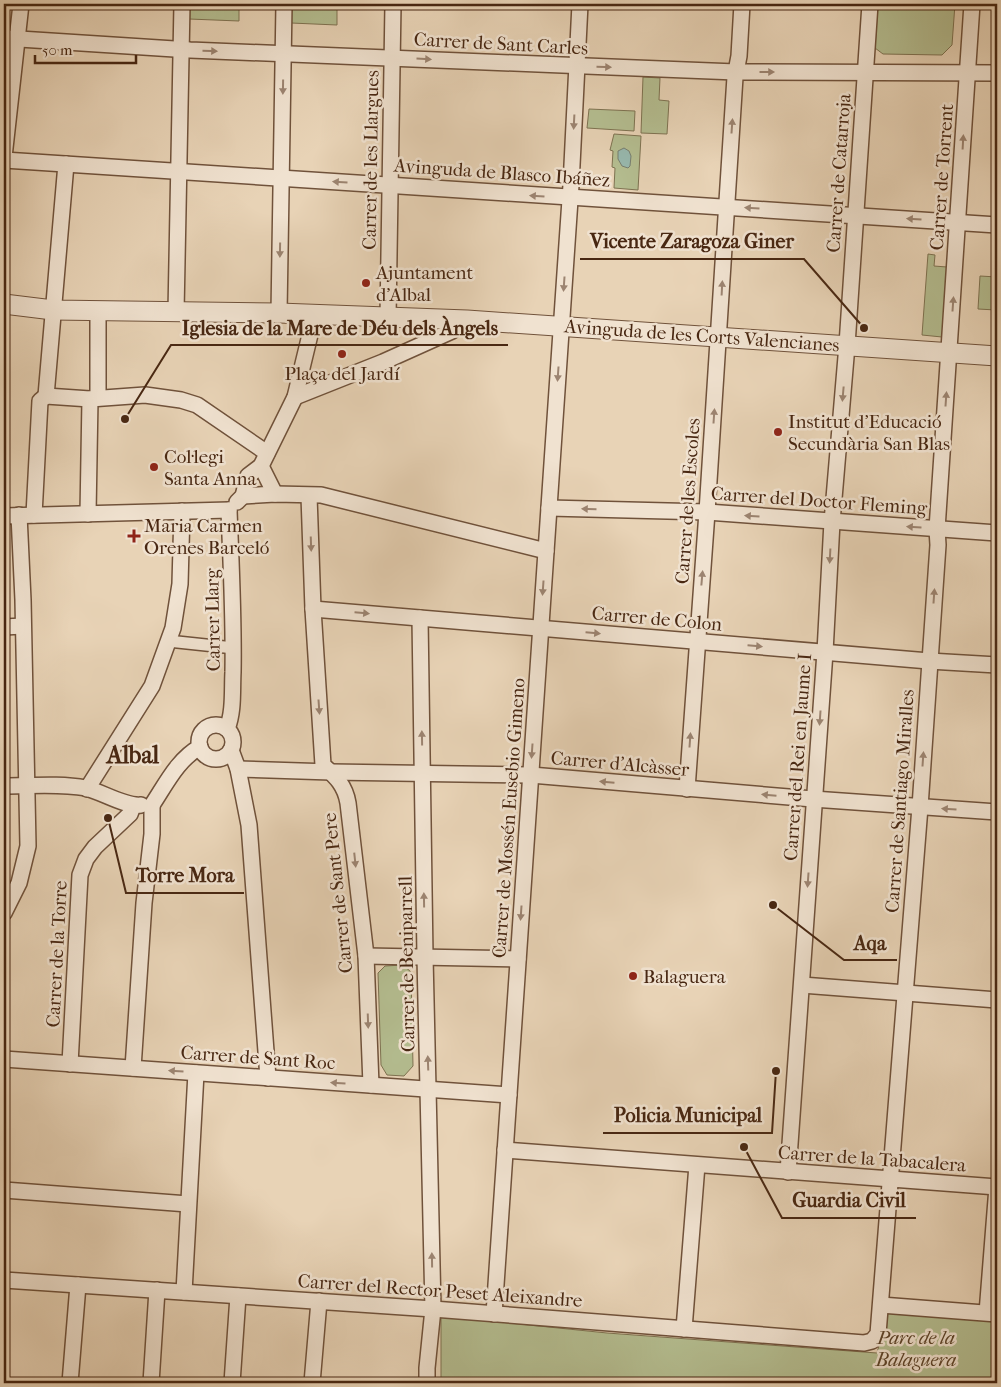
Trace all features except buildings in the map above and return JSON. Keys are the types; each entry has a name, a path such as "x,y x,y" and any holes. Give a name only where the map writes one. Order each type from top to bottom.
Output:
{"street":[{"path":"4,159 11,39 22,4"},
{"path":"176,312 182,4"},
{"path":"279,313 284,4"},
{"name":"Carrer de les Llargues","path":"388,317 393,4"},
{"name":"Carrer de Mossén Eusebio Gimeno","path":"494,1314 570,198 580,4"},
{"name":"Carrer de les Escoles","path":"687,789 742,4"},
{"name":"Carrer de Catarroja","path":"847,345 870,4"},
{"name":"Carrer de Torrent","path":"950,353 972,4"},
{"name":"Carrer de Sant Carles","path":"11,39 283,54 736,72 997,73"},
{"name":"Avinguda de Blasco Ibáñez","path":"4,159 997,225"},
{"path":"46,396 66,164"},
{"path":"4,304 53,310 279,313 467,320"},
{"path":"88,514 98,311"},
{"path":"4,516 229,510 243,496 248,476 264,460 279,434 295,397 315,314"},
{"path":"295,397 383,362 452,331 467,320"},
{"name":"Avinguda de les Corts Valencianes","path":"467,320 997,356"},
{"name":"Carrer del Rei en Jaume I","path":"788,1172 813,799 825,652 832,522 847,345"},
{"name":"Carrer de Santiago Miralles","path":"872,1341 878,1334 881,1305 920,807 950,353"},
{"path":"4,913 19,883 28,846 23,626 27,515 40,401 46,396 94,398 145,395 162,396 197,405 264,460 274,494"},
{"path":"243,496 274,494 321,495 546,551"},
{"name":"Carrer de Sant Pere","path":"309,496 313,609 323,765 341,782 348,803 366,956 371,1085"},
{"name":"Carrer del Doctor Fleming","path":"549,508 707,512 997,533"},
{"name":"Carrer Llarg","path":"228,729 232,708 234,648 229,510"},
{"path":"87,788 152,686 173,628 180,584 182,511"},
{"name":"Carrer de Colon","path":"313,609 929,661 997,665"},
{"name":"Carrer de Beniparrell","path":"420,618 433,1309 427,1383"},
{"path":"4,627 23,626"},
{"path":"168,641 234,648"},
{"path":"231,750 223,757 212,758 203,752 200,747 201,736 207,728 218,725 228,729 233,739 231,750 238,769 249,825 268,1078"},
{"path":"133,1068 144,903 152,834 152,804 181,763 190,753 200,747"},
{"name":"Carrer d'Alcàsser","path":"238,769 531,775 687,789 997,812"},
{"path":"4,786 69,786 87,788 133,806 152,804"},
{"name":"Carrer de la Torre","path":"70,1064 80,875 86,859 101,841 130,814 133,806"},
{"path":"366,956 518,959"},
{"path":"802,985 997,1000"},
{"name":"Carrer de Sant Roc","path":"4,1059 509,1095"},
{"path":"184,1292 196,1073"},
{"name":"Carrer de la Tabacalera","path":"505,1150 996,1187"},
{"path":"684,1329 697,1165"},
{"path":"881,1305 991,1313 996,1187"},
{"path":"4,1190 188,1204"},
{"name":"Carrer del Rector Peset Aleixandre","path":"4,1280 433,1309 864,1343 872,1341"},
{"path":"70,1383 78,1285"},
{"path":"150,1383 157,1290"},
{"path":"232,1383 238,1296"},
{"path":"312,1383 318,1301"}],"green space":[{"path":"189,4 239,4 239,21 189,19"},
{"path":"292,4 337,4 337,25 291,23"},
{"path":"878,4 955,4 952,45 942,55 883,54 875,48"},
{"path":"643,77 660,78 659,100 669,101 667,134 641,133"},
{"path":"589,109 635,111 634,131 587,128"},
{"path":"614,134 641,136 638,190 614,188 615,168 612,167 613,151 610,150"},
{"path":"928,254 935,255 934,266 947,267 942,337 922,335"},
{"path":"980,276 997,277 996,310 978,309"},
{"path":"403,965 411,972 413,1066 404,1076 387,1075 381,1065 378,973 385,966"},
{"name":"Parc de la Balaguera","path":"888,1311 997,1320 997,1383 441,1382 441,1316 607,1333 877,1353"}],"water":[{"path":"624,148 629,151 631,156 628,168 622,166 618,159 618,151"}],"place":[{"name":"Ajuntament d'Albal","path":"366,283"},
{"name":"Vicente Zaragoza Giner","path":"864,328"},
{"name":"Plaça del Jardí","path":"342,354"},
{"name":"Iglesia de la Mare de Déu dels Àngels","path":"125,419"},
{"name":"Institut d'Educació Secundària San Blas","path":"778,432"},
{"name":"Col·legi Santa Anna","path":"154,467"},
{"name":"Maria Carmen Orenes Barceló","path":"134,536"},
{"name":"Torre Mora","path":"108,818"},
{"name":"Aqa","path":"773,905"},
{"name":"Balaguera","path":"633,976"},
{"name":"Policia Municipal","path":"776,1071"},
{"name":"Guardia Civil","path":"744,1147"}],"district":[{"name":"Albal","path":"133,755"}]}
